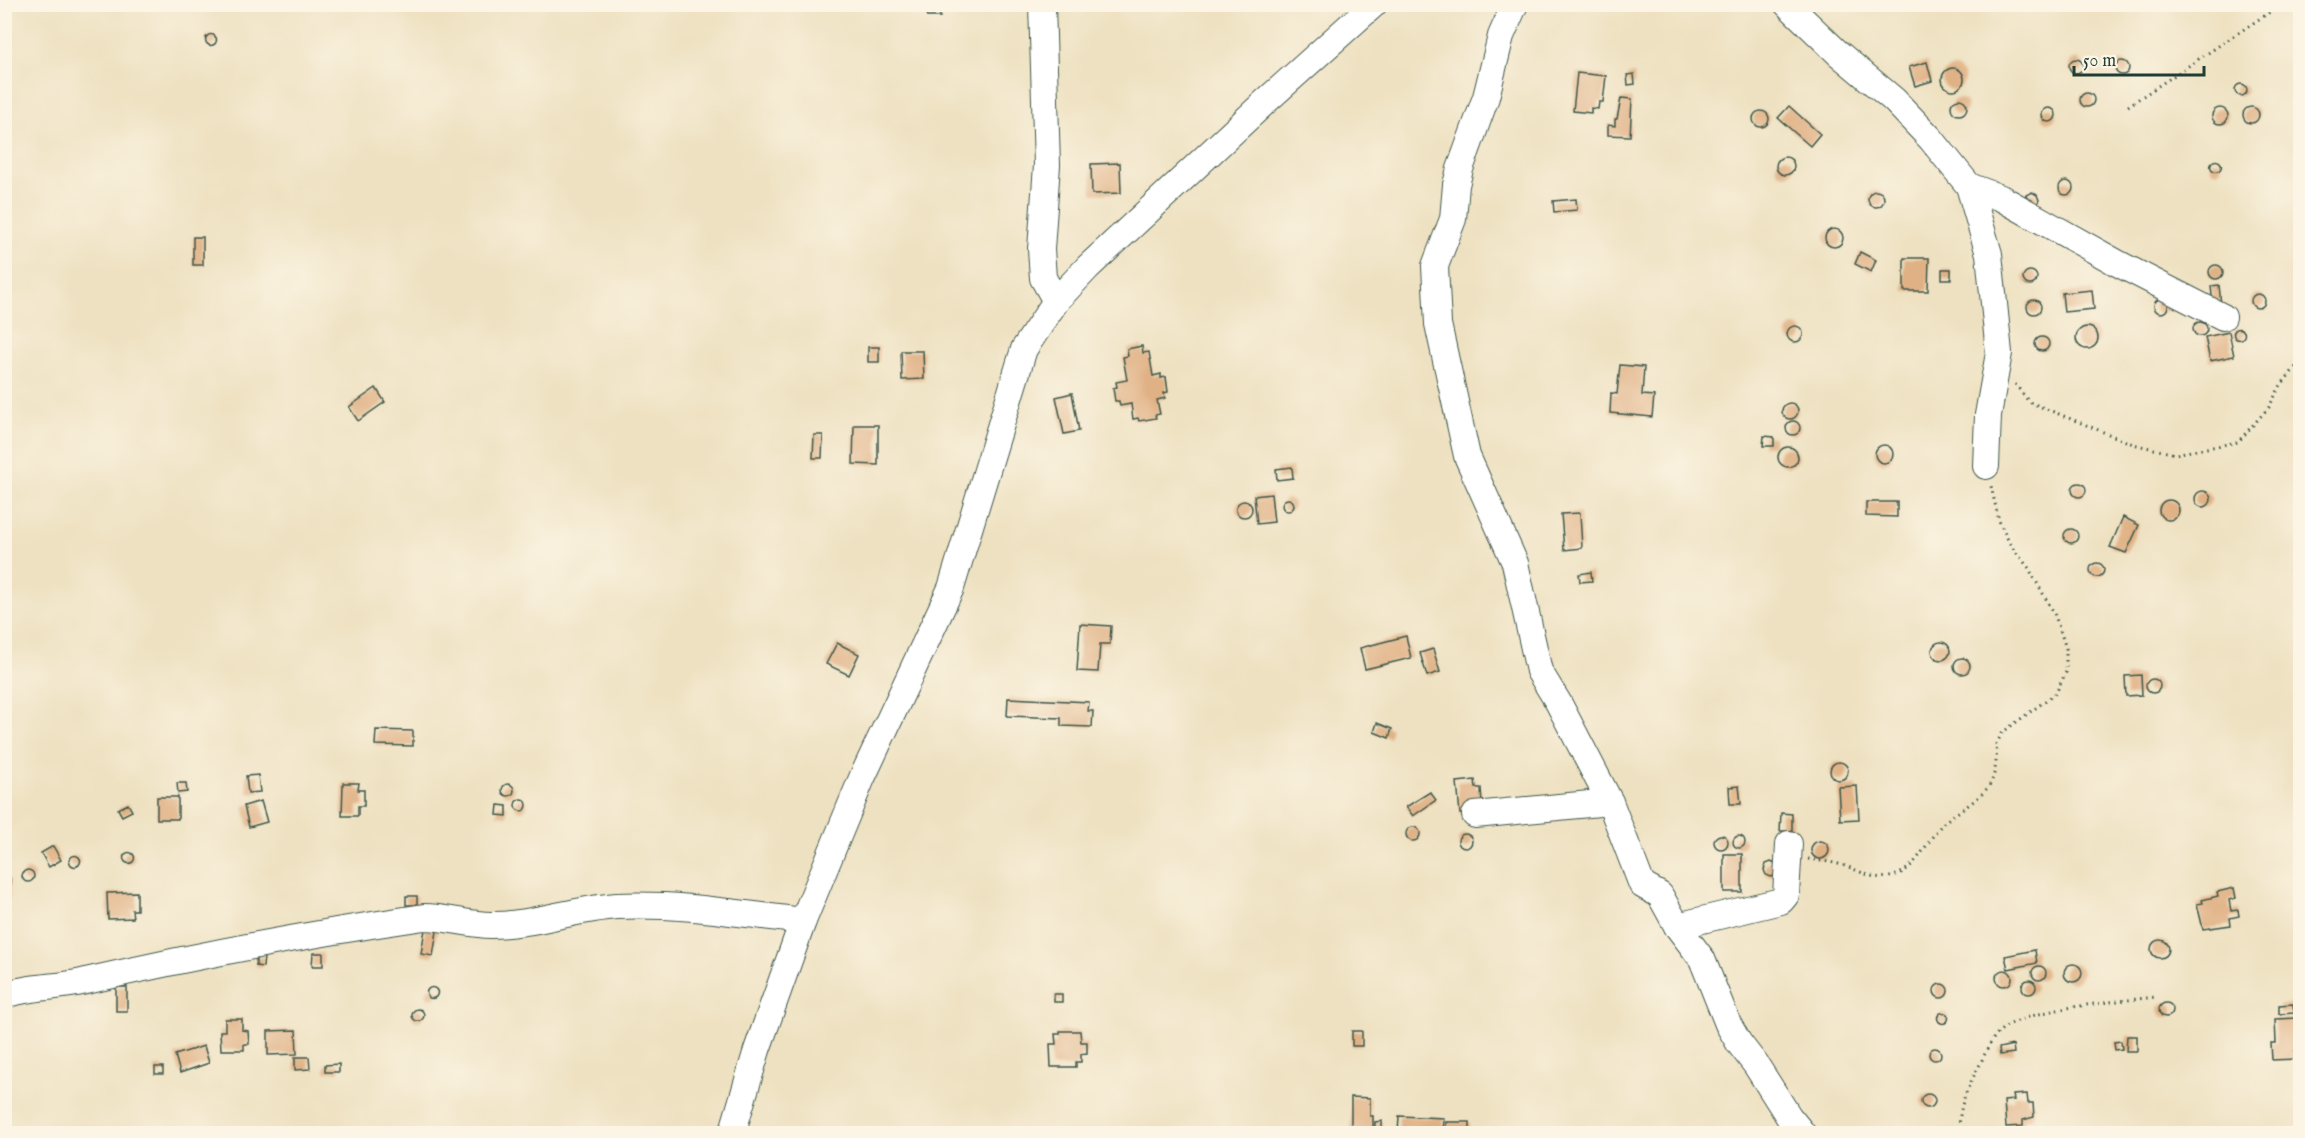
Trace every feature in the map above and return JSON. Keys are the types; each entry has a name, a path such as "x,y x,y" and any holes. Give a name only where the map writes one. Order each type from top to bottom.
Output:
{"street":[{"path":"1042,4 1047,165 1041,249 1043,278 1056,301"},
{"path":"732,1134 757,1050 803,921 862,778 951,588 1024,349 1056,301 1088,267 1257,109 1374,4"},
{"path":"1515,4 1501,36 1486,97 1460,168 1453,219 1435,266 1438,324 1467,456 1515,563 1539,671 1558,702 1610,802 1642,885 1660,896 1677,926 1702,959 1720,1007 1739,1043 1803,1134"},
{"path":"1787,4 1838,53 1894,100 1931,139 1969,186 1989,254 1999,353 1988,415 1986,466"},
{"path":"1969,186 2001,198 2119,264 2223,317"},
{"path":"1475,815 1610,802"},
{"path":"1677,926 1781,901 1786,895 1789,850"},
{"path":"4,995 82,982 284,938 424,917 441,917 488,925 524,924 616,906 679,907 803,921"}],"path":[{"path":"2128,105 2282,4"},
{"path":"1999,353 2016,385 2029,402 2133,444 2175,454 2238,442 2269,407 2281,385 2301,362"},
{"path":"1789,850 1844,866 1872,878 1891,877 1914,864 1924,847 1945,822 1977,798 1992,782 1997,754 1995,744 2003,732 2056,693 2066,672 2066,648 2054,613 2028,567 2011,546 1999,521 1986,466"},
{"path":"1959,1134 1959,1112 1964,1094 1998,1032 2020,1020 2057,1009 2156,997"}],"building":[{"path":"926,4 939,4 940,17 927,17"},
{"path":"211,34 217,40 211,46 205,40"},
{"path":"2073,59 2079,59 2083,66 2079,73 2073,73 2069,69 2069,63"},
{"path":"2119,61 2125,61 2129,68 2125,75 2119,75 2115,71 2115,65"},
{"path":"1927,62 1932,81 1915,86 1909,67"},
{"path":"1953,68 1961,71 1964,79 1961,87 1953,90 1945,87 1942,79 1945,71"},
{"path":"1577,73 1606,76 1603,102 1599,102 1598,109 1591,108 1591,113 1573,111"},
{"path":"1634,74 1635,84 1628,85 1627,75"},
{"path":"2243,84 2247,90 2243,96 2239,96 2235,88"},
{"path":"2084,93 2090,93 2094,100 2090,107 2084,107 2080,103 2080,97"},
{"path":"1621,98 1632,99 1630,136 1608,135 1608,125 1615,126"},
{"path":"1959,99 1967,107 1959,115 1951,107"},
{"path":"1789,106 1820,134 1810,146 1778,118"},
{"path":"2251,107 2259,115 2251,123 2243,115"},
{"path":"2046,108 2052,108 2056,115 2052,122 2046,122 2042,118 2042,112"},
{"path":"2220,108 2228,116 2220,124 2212,116"},
{"path":"1761,111 1769,119 1761,127 1753,119"},
{"path":"1781,157 1789,157 1794,162 1792,173 1781,175 1776,170 1776,162"},
{"path":"2216,161 2220,162 2220,170 2216,171 2212,170 2211,166 2212,162"},
{"path":"1120,163 1121,193 1092,194 1091,164"},
{"path":"2063,181 2069,181 2073,188 2069,195 2063,195 2059,191 2059,185"},
{"path":"1876,191 1882,193 1884,199 1882,205 1876,207 1870,205 1868,199 1870,193"},
{"path":"2032,192 2039,200 2037,205 2024,200 2026,195"},
{"path":"1576,199 1577,210 1554,212 1553,201"},
{"path":"1834,229 1842,234 1843,238 1838,246 1834,247 1826,242 1825,238 1830,230"},
{"path":"193,237 203,237 203,265 193,265"},
{"path":"1860,252 1876,260 1871,272 1855,264"},
{"path":"1904,258 1929,258 1928,291 1904,291"},
{"path":"2213,265 2219,265 2223,272 2219,279 2213,279 2209,275 2209,269"},
{"path":"1942,269 1951,269 1951,279 1942,279"},
{"path":"2027,271 2033,271 2037,278 2033,285 2027,285 2023,281 2023,275"},
{"path":"2219,285 2221,305 2213,306 2211,286"},
{"path":"2092,290 2094,309 2064,312 2062,293"},
{"path":"2255,294 2261,294 2265,301 2261,308 2255,308 2251,304 2251,298"},
{"path":"2158,299 2164,299 2168,306 2164,313 2158,313 2154,309 2154,303"},
{"path":"2031,300 2037,300 2041,307 2037,314 2031,314 2027,310 2027,304"},
{"path":"2197,322 2203,322 2207,329 2203,336 2197,336 2193,332 2193,326"},
{"path":"1792,326 1798,326 1803,334 1801,340 1792,342 1787,337 1787,331"},
{"path":"2087,327 2095,330 2098,338 2095,346 2087,349 2079,346 2076,338 2079,330"},
{"path":"2239,329 2243,330 2243,338 2239,339 2235,338 2234,334 2235,330"},
{"path":"2229,332 2234,356 2210,361 2205,337"},
{"path":"2039,337 2045,337 2049,344 2045,351 2039,351 2035,347 2035,341"},
{"path":"1142,346 1143,353 1149,352 1153,376 1161,374 1161,378 1166,377 1168,392 1164,393 1165,398 1157,400 1160,414 1155,415 1156,418 1139,421 1138,418 1133,419 1131,404 1120,406 1119,401 1115,401 1113,388 1117,387 1116,382 1127,380 1123,357 1128,356 1127,349"},
{"path":"868,347 879,347 879,362 868,362"},
{"path":"901,351 923,351 924,379 902,380"},
{"path":"1620,365 1644,367 1642,395 1654,396 1652,417 1610,413 1611,393 1617,394"},
{"path":"376,388 385,402 358,421 349,407"},
{"path":"1072,393 1079,431 1064,434 1056,397"},
{"path":"1790,403 1798,411 1790,419 1782,411"},
{"path":"1793,421 1798,423 1800,428 1798,433 1793,435 1788,433 1786,428 1788,423"},
{"path":"854,425 878,425 878,465 853,464"},
{"path":"814,435 823,435 822,458 813,458"},
{"path":"1764,436 1774,437 1774,446 1763,446"},
{"path":"1884,445 1890,448 1893,454 1890,460 1884,463 1878,460 1875,454 1878,448"},
{"path":"1788,447 1795,450 1798,457 1795,464 1788,467 1781,464 1778,457 1781,450"},
{"path":"1292,467 1293,478 1277,480 1276,469"},
{"path":"2076,483 2082,483 2086,490 2082,497 2076,497 2072,493 2072,487"},
{"path":"2200,491 2206,491 2211,499 2209,505 2200,507 2195,502 2195,496"},
{"path":"1271,494 1274,522 1257,524 1254,496"},
{"path":"1288,499 1294,505 1288,511 1282,505"},
{"path":"2165,500 2173,500 2179,506 2179,514 2173,520 2165,520 2159,514 2159,506"},
{"path":"1244,501 1250,503 1252,509 1250,515 1244,517 1238,515 1236,509 1238,503"},
{"path":"1866,502 1897,502 1897,517 1866,516"},
{"path":"1580,513 1582,548 1564,550 1561,514"},
{"path":"2123,517 2139,525 2126,553 2110,547"},
{"path":"2068,529 2074,529 2078,536 2074,543 2068,543 2064,539 2064,533"},
{"path":"2094,563 2100,563 2104,570 2100,577 2094,577 2090,573 2090,567"},
{"path":"1591,572 1592,581 1580,582 1579,574"},
{"path":"1080,624 1111,626 1110,644 1100,644 1098,672 1077,671"},
{"path":"1406,636 1411,658 1365,669 1360,648"},
{"path":"1941,642 1947,645 1950,651 1947,657 1941,660 1935,657 1932,651 1935,645"},
{"path":"837,643 859,654 849,675 826,664"},
{"path":"1433,649 1440,672 1427,676 1420,653"},
{"path":"1962,658 1968,660 1970,666 1968,672 1962,674 1956,672 1954,666 1956,660"},
{"path":"2141,675 2142,695 2126,696 2125,676"},
{"path":"2150,679 2156,679 2160,686 2156,693 2150,693 2146,689 2146,683"},
{"path":"1008,698 1089,702 1088,711 1093,711 1092,727 1061,726 1061,718 1007,716"},
{"path":"1377,723 1392,729 1389,738 1374,732"},
{"path":"376,730 413,731 413,746 375,745"},
{"path":"1839,762 1845,765 1848,771 1845,777 1839,780 1833,777 1830,771 1833,765"},
{"path":"258,775 260,792 248,793 246,776"},
{"path":"1475,780 1476,788 1481,788 1482,805 1477,813 1460,814 1457,782"},
{"path":"177,783 186,783 187,792 178,793"},
{"path":"343,783 359,783 358,790 364,790 364,806 358,806 358,816 342,816"},
{"path":"508,784 514,790 508,796 502,790"},
{"path":"1739,786 1741,804 1730,804 1729,787"},
{"path":"1857,786 1859,819 1840,820 1838,787"},
{"path":"1430,792 1436,800 1413,816 1406,807"},
{"path":"157,797 178,797 178,819 157,819"},
{"path":"521,799 527,805 521,811 515,805"},
{"path":"261,801 267,822 249,827 244,806"},
{"path":"128,804 132,811 122,816 118,809"},
{"path":"498,805 507,806 507,816 497,815"},
{"path":"1781,813 1792,814 1792,831 1780,831"},
{"path":"1410,827 1416,827 1420,834 1416,841 1410,841 1406,837 1406,831"},
{"path":"1462,834 1468,834 1472,841 1468,848 1462,848 1458,844 1458,838"},
{"path":"1718,835 1724,835 1728,842 1724,849 1718,849 1714,845 1714,839"},
{"path":"1741,836 1745,842 1741,848 1737,848 1733,840"},
{"path":"1820,841 1826,844 1829,850 1826,856 1820,859 1814,856 1811,850 1814,844"},
{"path":"53,846 61,860 49,867 41,853"},
{"path":"129,852 135,858 129,864 123,858"},
{"path":"1724,854 1742,854 1742,892 1724,892"},
{"path":"75,855 81,861 75,867 69,861"},
{"path":"1771,862 1777,865 1776,875 1771,877 1766,875 1764,870 1766,864"},
{"path":"28,870 34,876 28,882 22,876"},
{"path":"4,879 10,879 9,899 4,898"},
{"path":"2234,888 2236,898 2229,900 2231,911 2238,910 2239,916 2230,918 2231,925 2203,929 2197,904 2203,903 2202,900 2218,896 2217,892"},
{"path":"137,892 137,910 132,910 133,918 108,919 107,893"},
{"path":"406,896 417,896 417,905 406,905"},
{"path":"425,929 437,931 433,956 421,954"},
{"path":"2160,940 2166,943 2169,949 2166,955 2160,958 2154,955 2151,949 2154,943"},
{"path":"2035,950 2037,963 2008,969 2005,956"},
{"path":"313,953 323,953 323,966 312,966"},
{"path":"256,957 264,957 263,967 256,966"},
{"path":"2073,964 2079,967 2082,973 2079,979 2073,982 2067,979 2064,973 2067,967"},
{"path":"2039,966 2044,968 2046,973 2044,978 2039,980 2034,978 2032,973 2034,968"},
{"path":"2004,970 2010,972 2012,978 2010,984 2004,986 1998,984 1996,978 1998,972"},
{"path":"2029,980 2034,982 2036,987 2034,992 2029,994 2024,992 2022,987 2024,982"},
{"path":"1941,984 1946,986 1948,991 1946,996 1941,998 1936,996 1934,991 1936,986"},
{"path":"116,987 127,987 127,1011 116,1011"},
{"path":"432,987 438,993 432,999 426,993"},
{"path":"1054,994 1062,994 1062,1002 1054,1002"},
{"path":"2166,1003 2171,1005 2173,1010 2171,1015 2166,1017 2161,1015 2159,1010 2161,1005"},
{"path":"2293,1004 2294,1013 2279,1014 2279,1005"},
{"path":"418,1009 424,1015 418,1021 412,1015"},
{"path":"1943,1013 1947,1014 1947,1022 1943,1023 1939,1022 1938,1018 1939,1014"},
{"path":"2300,1018 2300,1051 2295,1051 2295,1059 2272,1060 2271,1043 2276,1043 2275,1019"},
{"path":"225,1019 242,1019 242,1030 248,1031 249,1044 244,1044 244,1050 221,1050 220,1031 225,1031"},
{"path":"296,1030 297,1054 268,1055 268,1031"},
{"path":"1060,1031 1080,1031 1081,1042 1087,1042 1087,1053 1081,1054 1081,1062 1076,1062 1076,1067 1051,1067 1050,1044 1056,1044 1055,1034 1060,1034"},
{"path":"1352,1031 1362,1031 1362,1046 1352,1046"},
{"path":"2127,1036 2137,1036 2137,1051 2126,1051"},
{"path":"2121,1041 2122,1049 2115,1050 2114,1042"},
{"path":"2013,1045 2014,1053 2000,1055 1999,1048"},
{"path":"204,1046 209,1063 180,1073 175,1055"},
{"path":"1937,1048 1941,1054 1937,1060 1933,1060 1929,1052"},
{"path":"295,1057 309,1057 310,1069 295,1070"},
{"path":"339,1064 339,1072 325,1072 325,1065"},
{"path":"155,1067 163,1067 163,1074 155,1074"},
{"path":"1925,1094 1931,1094 1935,1101 1931,1108 1925,1108 1921,1104 1921,1098"},
{"path":"2027,1094 2028,1103 2033,1103 2034,1117 2023,1120 2023,1126 2006,1127 2004,1101 2014,1100 2013,1095"},
{"path":"1351,1097 1370,1098 1373,1132 1351,1132"},
{"path":"1399,1116 1444,1118 1443,1134 1398,1134"},
{"path":"1382,1121 1382,1130 1375,1130 1375,1122"},
{"path":"1446,1122 1470,1122 1470,1134 1446,1134"}]}
